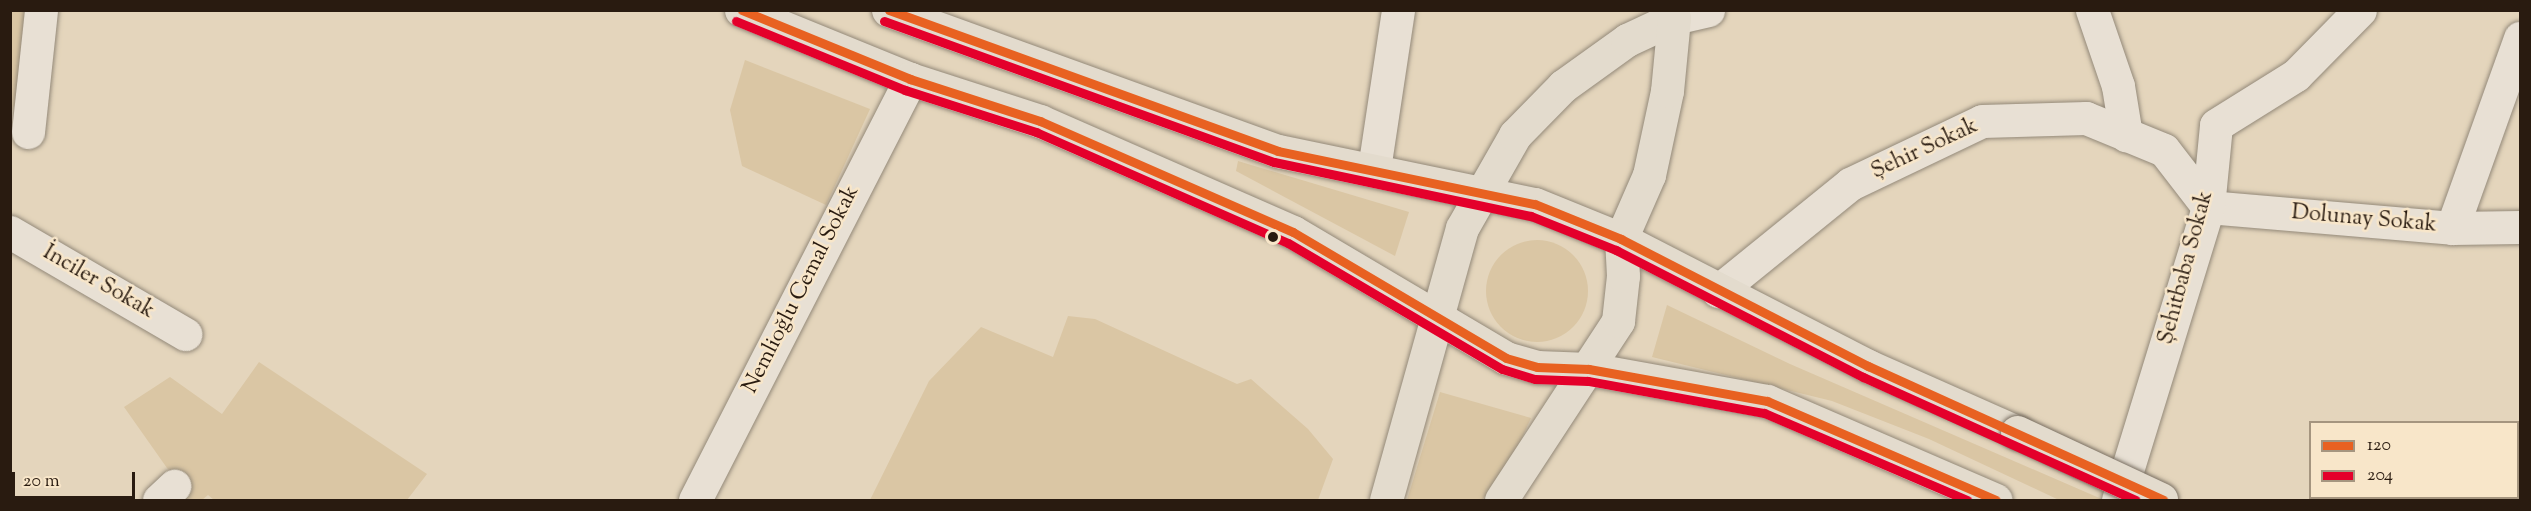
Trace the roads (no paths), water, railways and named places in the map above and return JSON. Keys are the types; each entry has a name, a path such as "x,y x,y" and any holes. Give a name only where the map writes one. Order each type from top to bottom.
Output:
{"main road":[{"path":"741,10 910,79 1040,121 1293,232 1440,316 1506,358 1537,367 1588,369 1767,402 1996,501"},
{"path":"888,10 1278,151 1374,169 1482,195 1535,204 1620,239 1718,291 2162,500"},
{"path":"1386,501 1440,316 1446,274 1462,228 1515,135 1563,86 1627,40 1674,18"},
{"path":"1501,501 1618,321 1623,276 1620,239 1649,175 1667,91 1674,18"}],"street":[{"path":"28,132 41,10"},
{"path":"1374,169 1398,10"},
{"path":"1674,18 1708,10"},
{"path":"2092,10 2118,86 2127,135"},
{"name":"Şehitbaba Sokak","path":"2121,491 2208,207 2216,125 2296,75 2360,10"},
{"path":"2452,228 2520,38"},
{"name":"Nemlioğlu Cemal Sokak","path":"695,501 910,79"},
{"name":"Şehir Sokak","path":"1718,291 1850,184 1982,121 2086,118 2164,150 2208,207"},
{"name":"Dolunay Sokak","path":"2208,207 2452,228 2520,226"},
{"name":"İnciler Sokak","path":"10,232 185,334"}]}
